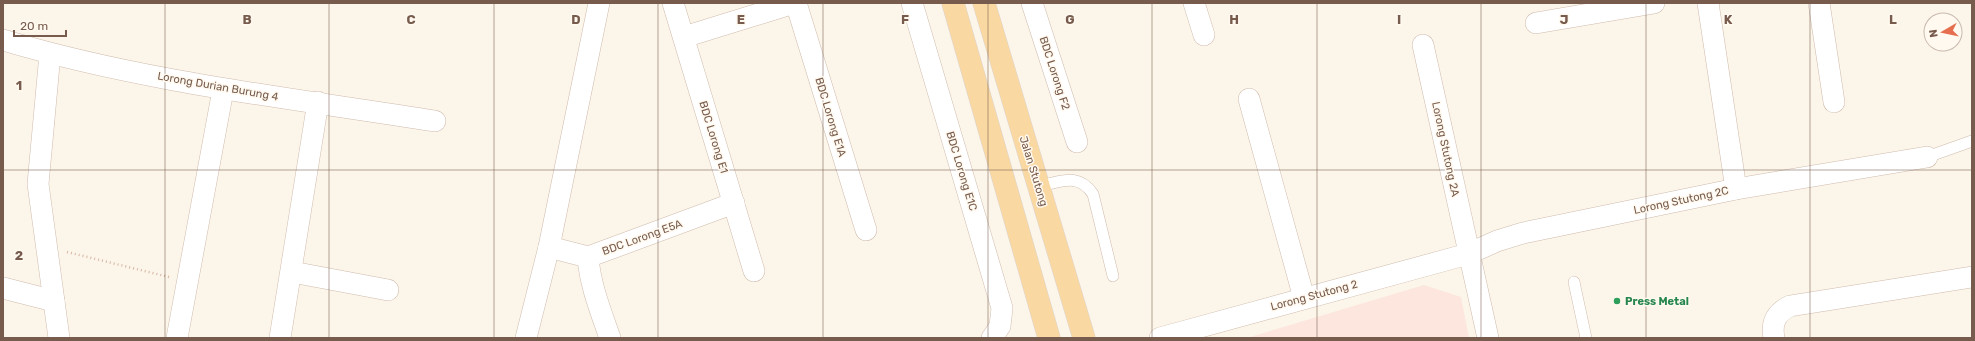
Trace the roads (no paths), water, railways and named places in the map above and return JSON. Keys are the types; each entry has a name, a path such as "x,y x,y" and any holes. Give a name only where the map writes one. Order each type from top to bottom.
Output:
{"main road":[{"path":"953,3 1049,338"},
{"name":"Jalan Stutong","path":"984,3 1084,338"}],"street":[{"path":"526,338 549,247 599,3"},
{"name":"BDC Lorong E1","path":"673,3 754,271"},
{"path":"684,37 795,3"},
{"name":"BDC Lorong E1A","path":"795,3 866,230"},
{"name":"BDC Lorong E1C","path":"912,3 1002,308 1000,326 992,338"},
{"name":"BDC Lorong F2","path":"1032,3 1077,142"},
{"path":"1194,3 1204,35"},
{"path":"1536,23 1654,3"},
{"name":"Lorong Stutong 2C","path":"1468,254 1497,240 1523,233 1736,189 1708,3"},
{"path":"1819,3 1834,102"},
{"name":"Lorong Durian Burung 4","path":"3,40 50,54 223,90 318,102 435,121"},
{"name":"Lorong Stutong 2A","path":"1423,45 1468,254 1488,338"},
{"path":"50,54 38,184 59,338"},
{"path":"177,338 223,90"},
{"path":"1248,99 1304,298"},
{"path":"280,338 292,272 318,102"},
{"path":"1736,189 1927,157"},
{"name":"BDC Lorong E5A","path":"549,247 588,257 734,203"},
{"name":"Lorong Stutong 2","path":"1160,338 1468,254"},
{"path":"588,257 589,272 596,298 610,338"},
{"path":"292,272 388,290"},
{"path":"1774,338 1774,321 1781,311 1790,306 1972,277"},
{"path":"3,288 54,301"}],"lane":[{"path":"1927,157 1972,141"},
{"path":"1039,186 1079,180 1087,185 1093,194 1113,276"},
{"path":"1574,282 1586,338"}],"place":[{"name":"Press Metal","path":"1617,301"}]}
